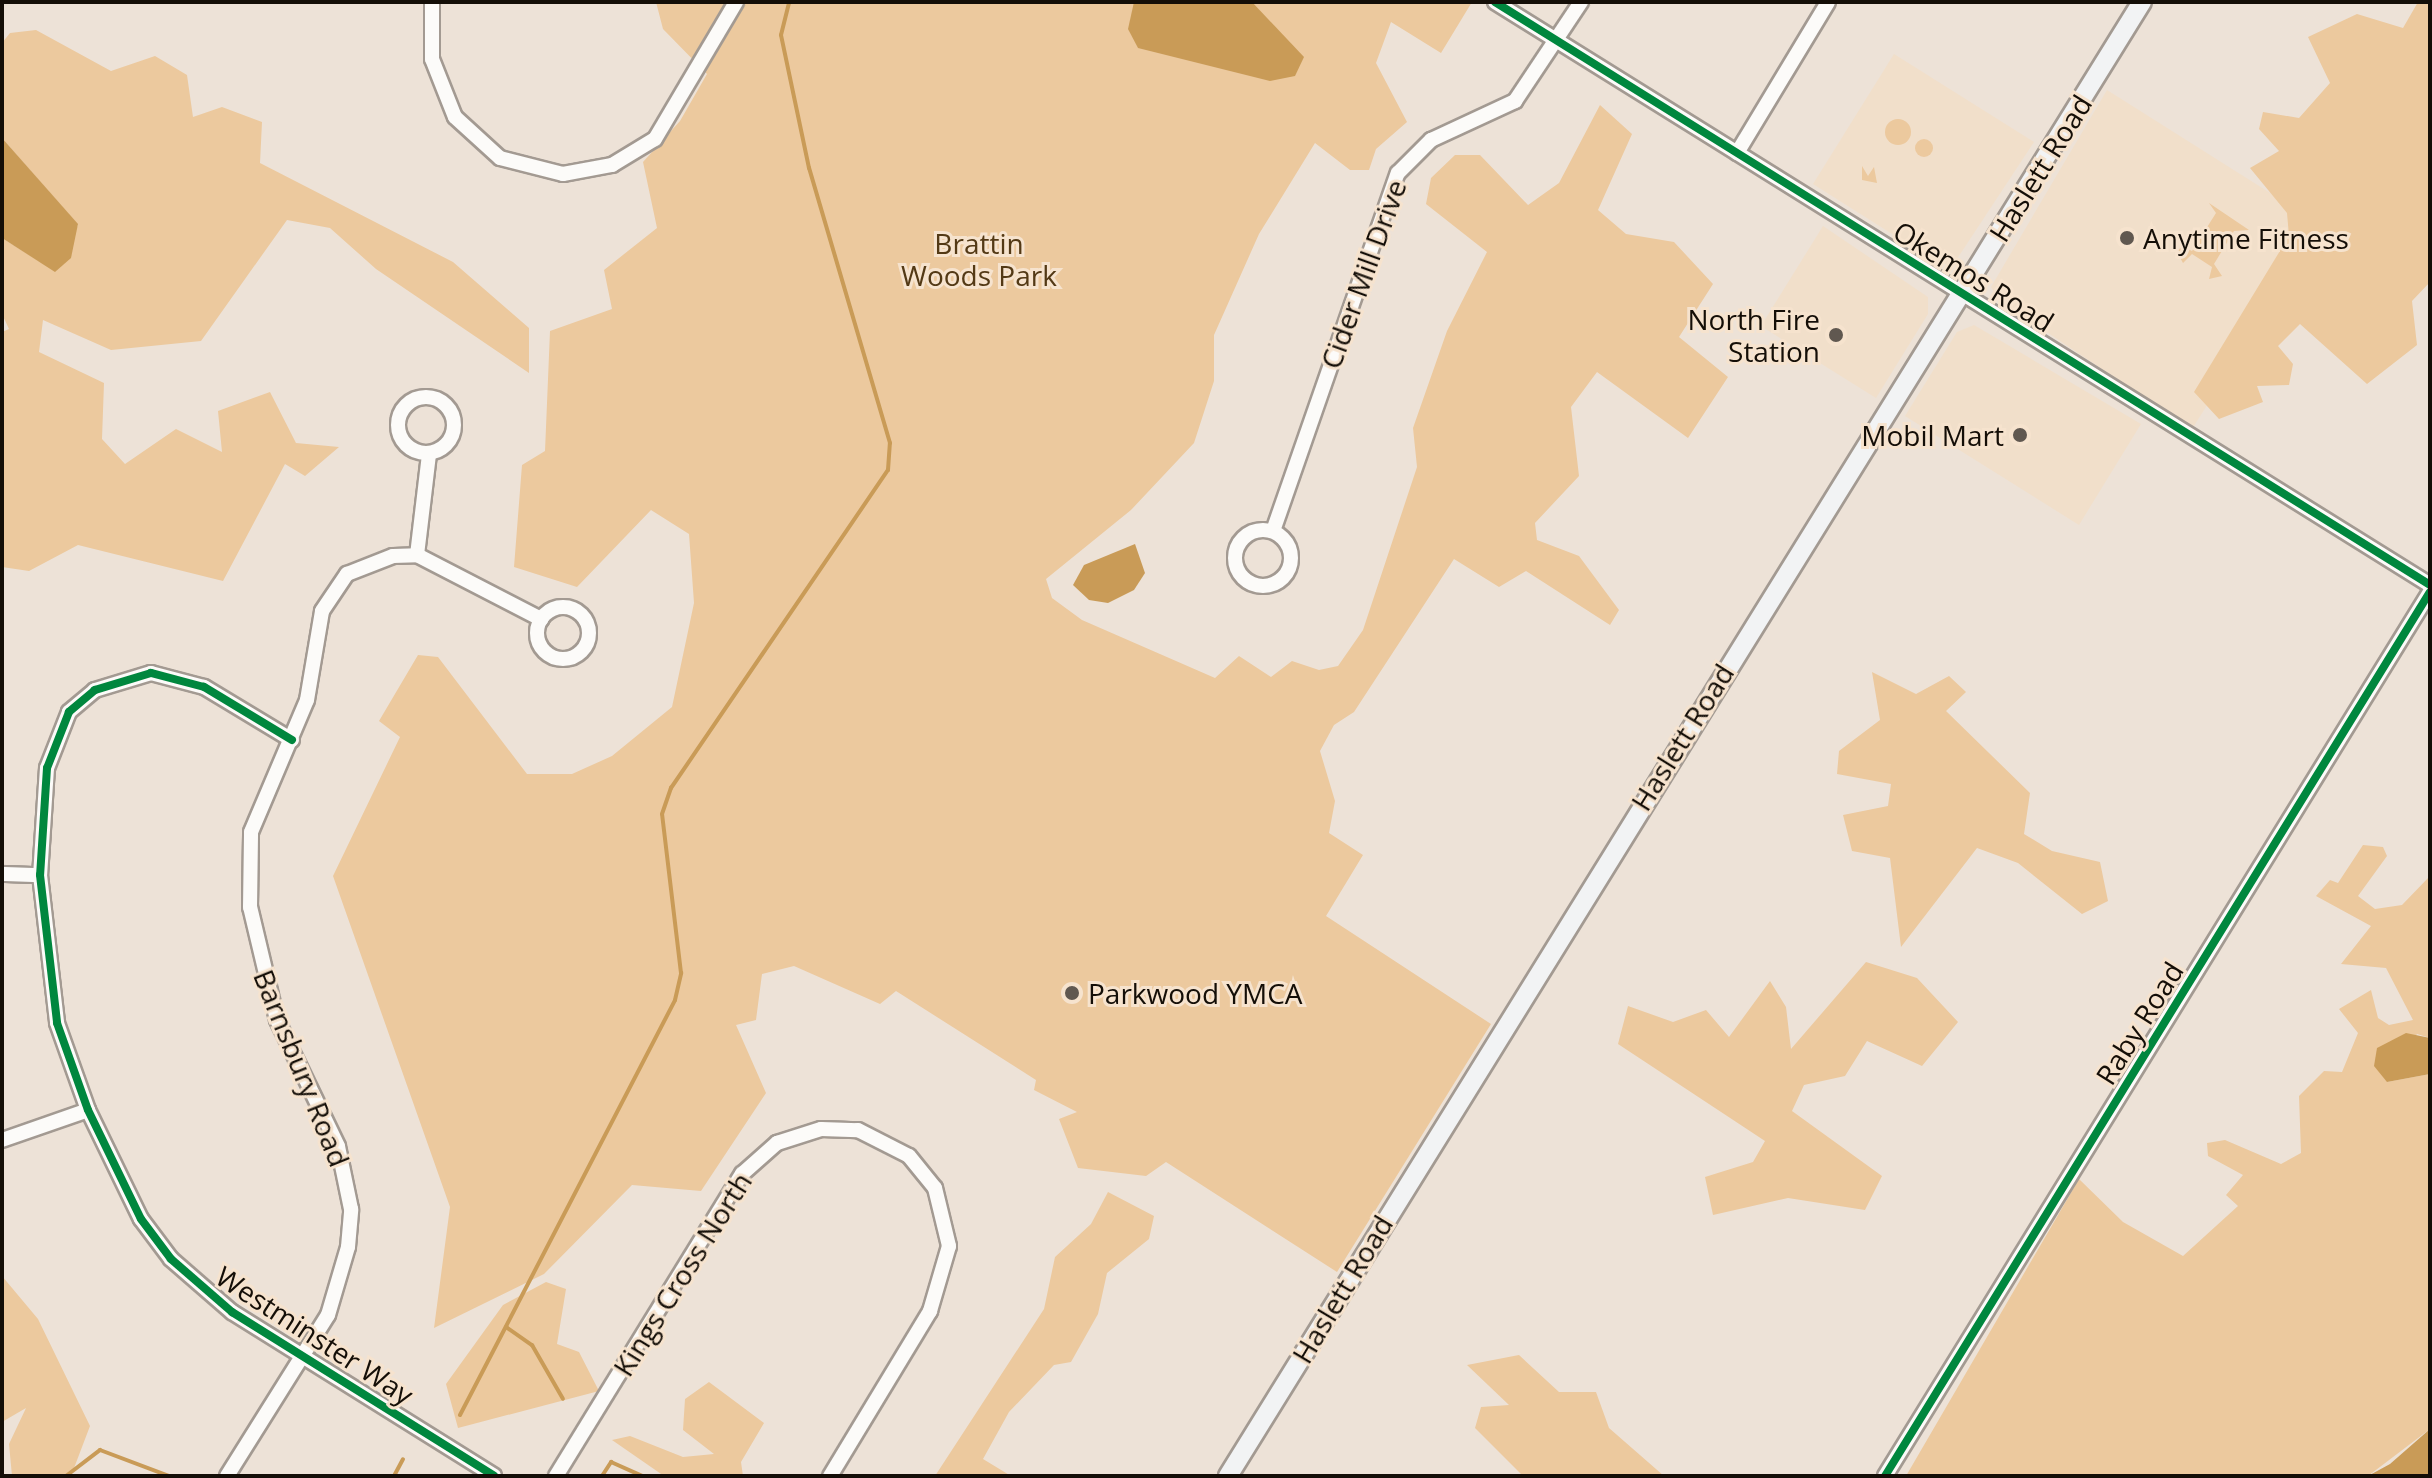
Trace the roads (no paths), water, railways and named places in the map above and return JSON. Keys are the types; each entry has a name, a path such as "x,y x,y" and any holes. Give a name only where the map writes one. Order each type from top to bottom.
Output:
{"main road":[{"name":"Haslett Road","path":"1228,1476 2142,2"}],"street":[{"path":"432,2 432,59 455,117 500,158 563,174 612,165 655,139 736,2"},
{"name":"Okemos Road","path":"1495,2 2430,585"},
{"name":"Cider Mill Drive","path":"1273,531 1398,173 1431,140 1515,101 1581,2"},
{"path":"1737,153 1828,2"},
{"path":"429,454 410,449 398,433 400,414 423,397 441,401 454,423 450,440 429,454 417,555 541,619"},
{"path":"1254,530 1273,531 1287,542 1289,569 1276,583 1258,586 1242,577 1236,550 1254,530"},
{"name":"Barnsbury Road","path":"227,1476 302,1356 341,1282 351,1209 338,1146 277,1020 255,948 251,832 292,740 333,591 369,563 417,555"},
{"name":"Raby Road","path":"1885,1476 2430,592"},
{"name":"Westminster Way","path":"292,740 178,677 137,675 95,690 54,738 40,875 47,983 88,1110 141,1219 171,1259 232,1312 494,1476"},
{"path":"2,874 40,875"},
{"path":"2,1140 88,1110"},
{"name":"Kings Cross North","path":"556,1476 758,1156 821,1129 858,1130 894,1144 935,1188 948,1225 948,1267 930,1311 830,1476"}],"waterway":[{"path":"460,1415 675,1000 681,973 662,814 671,788 888,470 890,443 809,168 781,35 789,2"},
{"path":"506,1327 532,1345 563,1399"},
{"path":"66,1476 100,1450 169,1476"},
{"path":"394,1476 403,1459"},
{"path":"602,1476 611,1462 642,1476"}],"place":[{"name":"Anytime Fitness","path":"2127,238"},
{"name":"North Fire Station","path":"1836,335"},
{"name":"Mobil Mart","path":"2020,435"},
{"name":"Parkwood YMCA","path":"1072,993"}],"park label":[{"name":"Brattin Woods Park","path":"979,259"}]}
